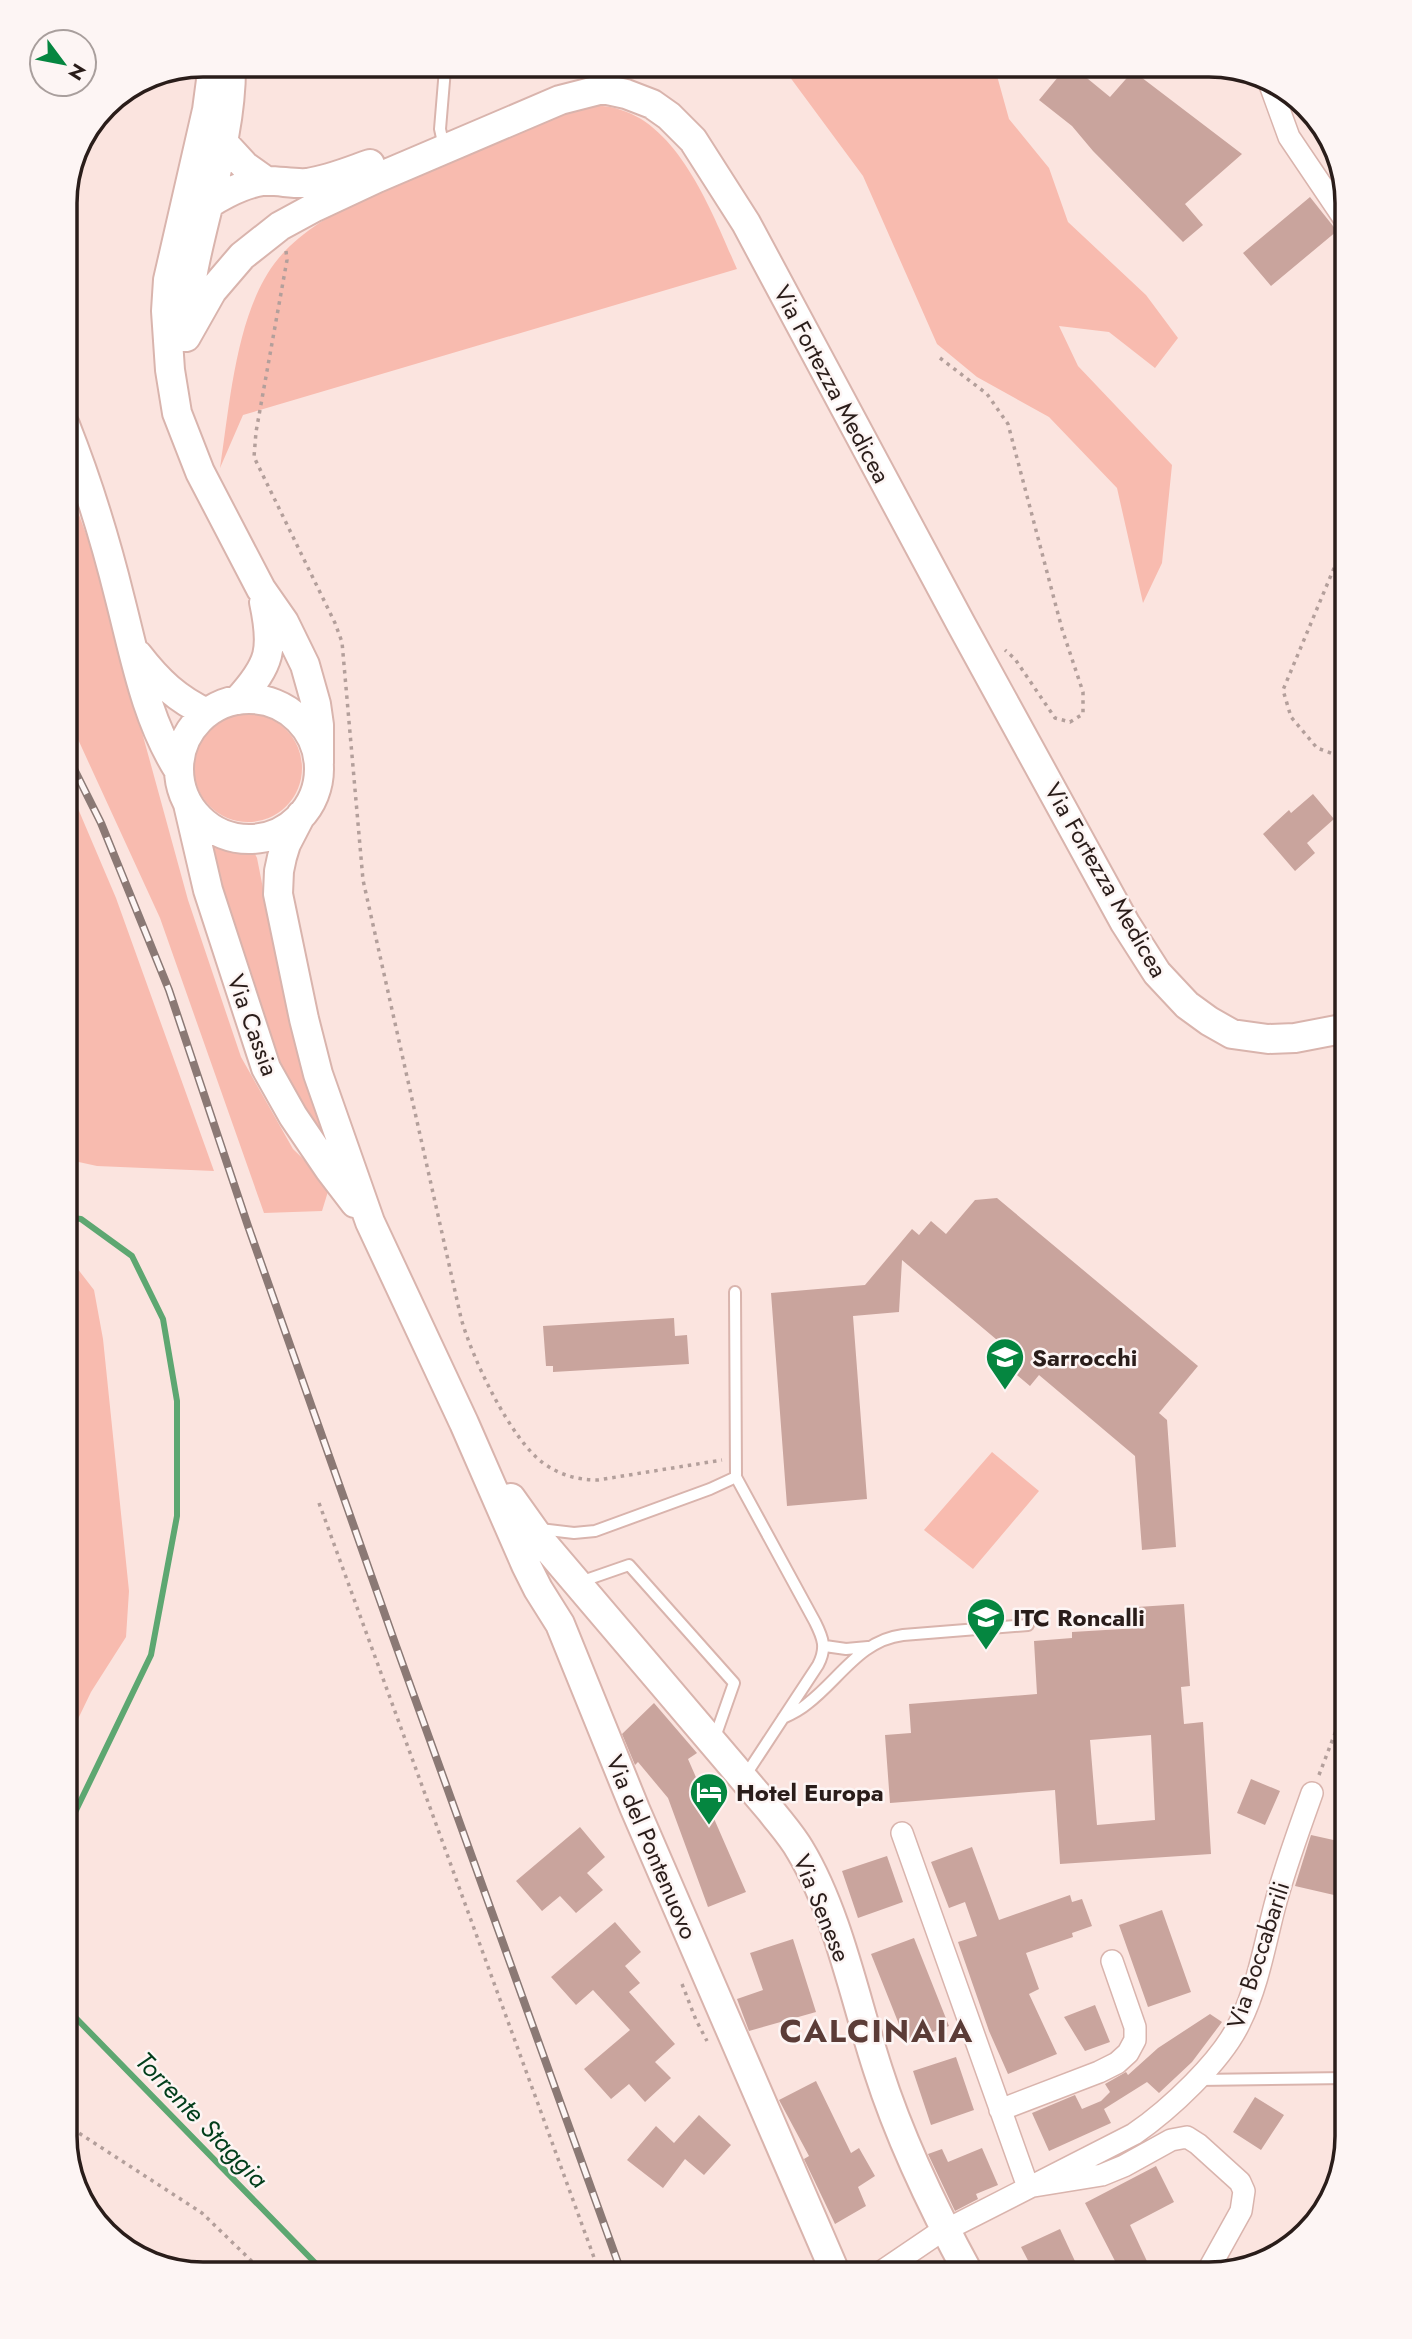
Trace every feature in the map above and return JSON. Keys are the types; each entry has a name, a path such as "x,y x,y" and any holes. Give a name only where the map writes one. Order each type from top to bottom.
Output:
{"main road":[{"path":"211,77 207,110 170,264 166,311 170,370 177,413 200,472 261,589 284,622 305,665 318,715 319,763"},
{"path":"187,437 186,337 190,287 229,108 230,77"},
{"name":"Via Fortezza Medicea","path":"443,143 550,90 573,86 603,89 634,97 661,110 683,129 708,160 746,223 961,624 1125,923 1157,973 1187,1004 1232,1034 1268,1039 1295,1038 1335,1030"},
{"path":"222,141 245,166 266,181"},
{"path":"166,311 178,283 193,217 208,206 234,191 266,181 306,183 443,143"},
{"path":"186,337 221,279 242,256 266,236 443,143"},
{"name":"Via Cassia","path":"77,455 88,482 143,689 165,748 179,771"},
{"path":"238,700 260,674 269,649 270,629 261,589"},
{"name":"Via Cassia","path":"134,650 164,686 188,704 207,713"},
{"name":"Via Cassia","path":"369,1222 314,1148 266,1068 208,890 179,771 182,748 192,729 207,713 222,704 238,700 261,700 283,707 301,721 313,741 319,763 318,782 312,800 286,844 279,871 278,894 304,1019 318,1074 369,1222 464,1423"},
{"path":"188,804 202,821 221,833 242,839 264,837 284,829 301,816"},
{"name":"Via Senese","path":"464,1423 531,1528 790,1836 814,1878 833,1927 897,2124 926,2191 963,2262"},
{"name":"Via del Pontenuovo","path":"464,1423 526,1565 561,1624 635,1809 831,2262"},
{"path":"547,1602 554,1591 564,1587 597,1607"}],"street":[{"path":"1274,95 1289,137 1335,205"},
{"name":"Via Boccabarili","path":"895,2262 920,2244 1134,2134 1163,2111 1222,2050 1241,2021 1285,1868 1312,1793"},
{"path":"902,1833 1028,2187 1102,2175 1171,2140 1187,2137 1240,2182 1244,2191 1241,2211 1213,2262"},
{"path":"1000,2110 1099,2072 1117,2063 1128,2053 1135,2040 1135,2027 1112,1961"}],"lane":[{"path":"443,143 445,77"},
{"path":"735,1292 736,1478 815,1622 824,1646 818,1665 744,1779"},
{"path":"531,1528 574,1533 594,1531 736,1478"},
{"path":"577,1583 629,1565 734,1683 713,1743"},
{"path":"824,1646 846,1649 870,1647 896,1636 1028,1625"},
{"path":"781,1719 808,1704 870,1647"},
{"path":"1195,2080 1335,2078"}],"path":[{"path":"286,248 287,260 254,444 254,457 342,642 365,892 459,1308 472,1352 488,1384 527,1447 542,1462 565,1475 586,1480 605,1480 734,1457"},
{"path":"940,358 986,394 1008,424 1062,629 1083,692 1083,714 1070,722 1055,718 1015,659 1001,646"},
{"path":"1335,566 1283,690 1291,717 1317,748 1335,755"},
{"path":"319,1503 596,2262"},
{"path":"1312,1793 1335,1733"},
{"path":"77,2132 202,2213 253,2262"}],"shaded area":[{"path":"790,77 997,77 1009,119 1049,168 1068,222 1146,295 1178,338 1155,368 1109,332 1059,326 1078,366 1172,465 1162,563 1143,603 1117,488 1049,417 977,377 937,344 863,176"},
{"path":"578,105 605,106 621,110 642,120 661,135 693,177 737,269 243,415 220,468 232,387 244,331 264,280 287,249 318,224 364,197"},
{"path":"77,509 92,550 188,900 241,1057 293,1149 330,1185 322,1211 264,1213 160,918 77,737"},
{"path":"248,714 269,718 286,730 298,747 302,768 298,789 286,806 269,818 248,822 227,818 210,806 198,789 194,768 198,747 210,730 227,718"},
{"path":"77,806 116,898 214,1171 97,1166 77,1162"},
{"path":"214,845 235,852 255,854 257,858 294,1036 315,1106 329,1139 324,1140 318,1132 264,1032 210,847"},
{"path":"77,1268 94,1290 103,1339 129,1591 126,1637 91,1692 77,1721"},
{"path":"992,1452 1039,1491 973,1569 924,1530"}],"building":[{"path":"1058,77 1086,77 1110,97 1128,77 1141,77 1242,154 1185,204 1203,225 1183,242 1093,151 1072,126 1039,100"},
{"path":"1310,197 1335,228 1335,233 1271,286 1243,253"},
{"path":"1313,794 1334,819 1307,843 1315,853 1295,871 1263,834 1289,810 1291,813"},
{"path":"997,1198 1198,1366 1159,1413 1167,1420 1176,1547 1142,1550 1135,1456 1039,1375 1030,1386 994,1356 1003,1345 902,1260 899,1312 853,1316 867,1499 787,1506 771,1293 865,1285 912,1229 919,1235 931,1221 946,1234 975,1200"},
{"path":"674,1318 675,1336 687,1335 689,1364 553,1372 553,1366 546,1366 543,1326"},
{"path":"1184,1604 1190,1686 1181,1687 1184,1724 1203,1722 1211,1854 1060,1864 1055,1790 890,1803 885,1735 911,1733 909,1704 1037,1694 1034,1641 1072,1638 1072,1632 1139,1628 1137,1607","holes":["1151,1735 1155,1820 1097,1825 1090,1740"]},
{"path":"654,1703 697,1753 688,1759 746,1892 708,1907 668,1798 638,1762 635,1765 622,1734"},
{"path":"1251,1779 1280,1791 1265,1825 1237,1813"},
{"path":"580,1827 605,1857 587,1873 603,1890 576,1913 560,1896 542,1911 516,1881"},
{"path":"1311,1835 1335,1840 1335,1895 1295,1886"},
{"path":"972,1847 999,1920 1070,1895 1072,1902 1082,1899 1092,1926 1072,1933 1073,1937 1026,1953 1039,1989 1029,1994 1057,2054 1008,2074 989,2031 958,1942 977,1936 965,1902 949,1908 931,1862"},
{"path":"887,1856 903,1902 858,1918 842,1871"},
{"path":"1162,1910 1191,1992 1148,2007 1119,1925"},
{"path":"615,1922 641,1952 625,1966 640,1983 629,1992 675,2044 655,2062 671,2078 645,2102 629,2084 611,2099 584,2069 630,2030 593,1990 576,2005 551,1977"},
{"path":"914,1938 949,2026 906,2042 871,1954"},
{"path":"793,1939 816,2012 749,2031 737,1999 763,1990 750,1953"},
{"path":"1095,2005 1110,2042 1085,2051 1064,2017"},
{"path":"1210,2014 1222,2022 1192,2062 1159,2093 1147,2082 1104,2109 1111,2123 1049,2151 1032,2113 1075,2095 1082,2109 1101,2101 1110,2092 1105,2084 1126,2072 1128,2075 1158,2048"},
{"path":"956,2057 974,2110 931,2125 913,2071"},
{"path":"816,2081 851,2153 859,2148 875,2176 858,2187 866,2206 835,2224 804,2159 809,2156 779,2100"},
{"path":"1255,2097 1284,2115 1261,2150 1233,2132"},
{"path":"699,2115 731,2145 704,2175 685,2159 663,2188 627,2160 656,2126 674,2143"},
{"path":"982,2148 998,2185 976,2194 978,2199 955,2211 928,2154 942,2149 948,2162"},
{"path":"1156,2166 1174,2202 1130,2225 1147,2262 1113,2262 1115,2261 1085,2203"},
{"path":"1060,2229 1075,2262 1029,2262 1021,2247"}],"waterway":[{"name":"Torrente Staggia","path":"77,1218 132,1256 163,1319 177,1401 177,1516 151,1655 77,1808"},
{"name":"Torrente Staggia","path":"77,2019 314,2262"}],"railway":[{"path":"77,775 101,823 169,990 248,1226 395,1643 618,2262"}],"place":[{"name":"Sarrocchi","path":"1005,1391"},
{"name":"ITC Roncalli","path":"986,1651"},
{"name":"Hotel Europa","path":"709,1826"}],"district":[{"name":"CALCINAIA","path":"877,2031"}]}
